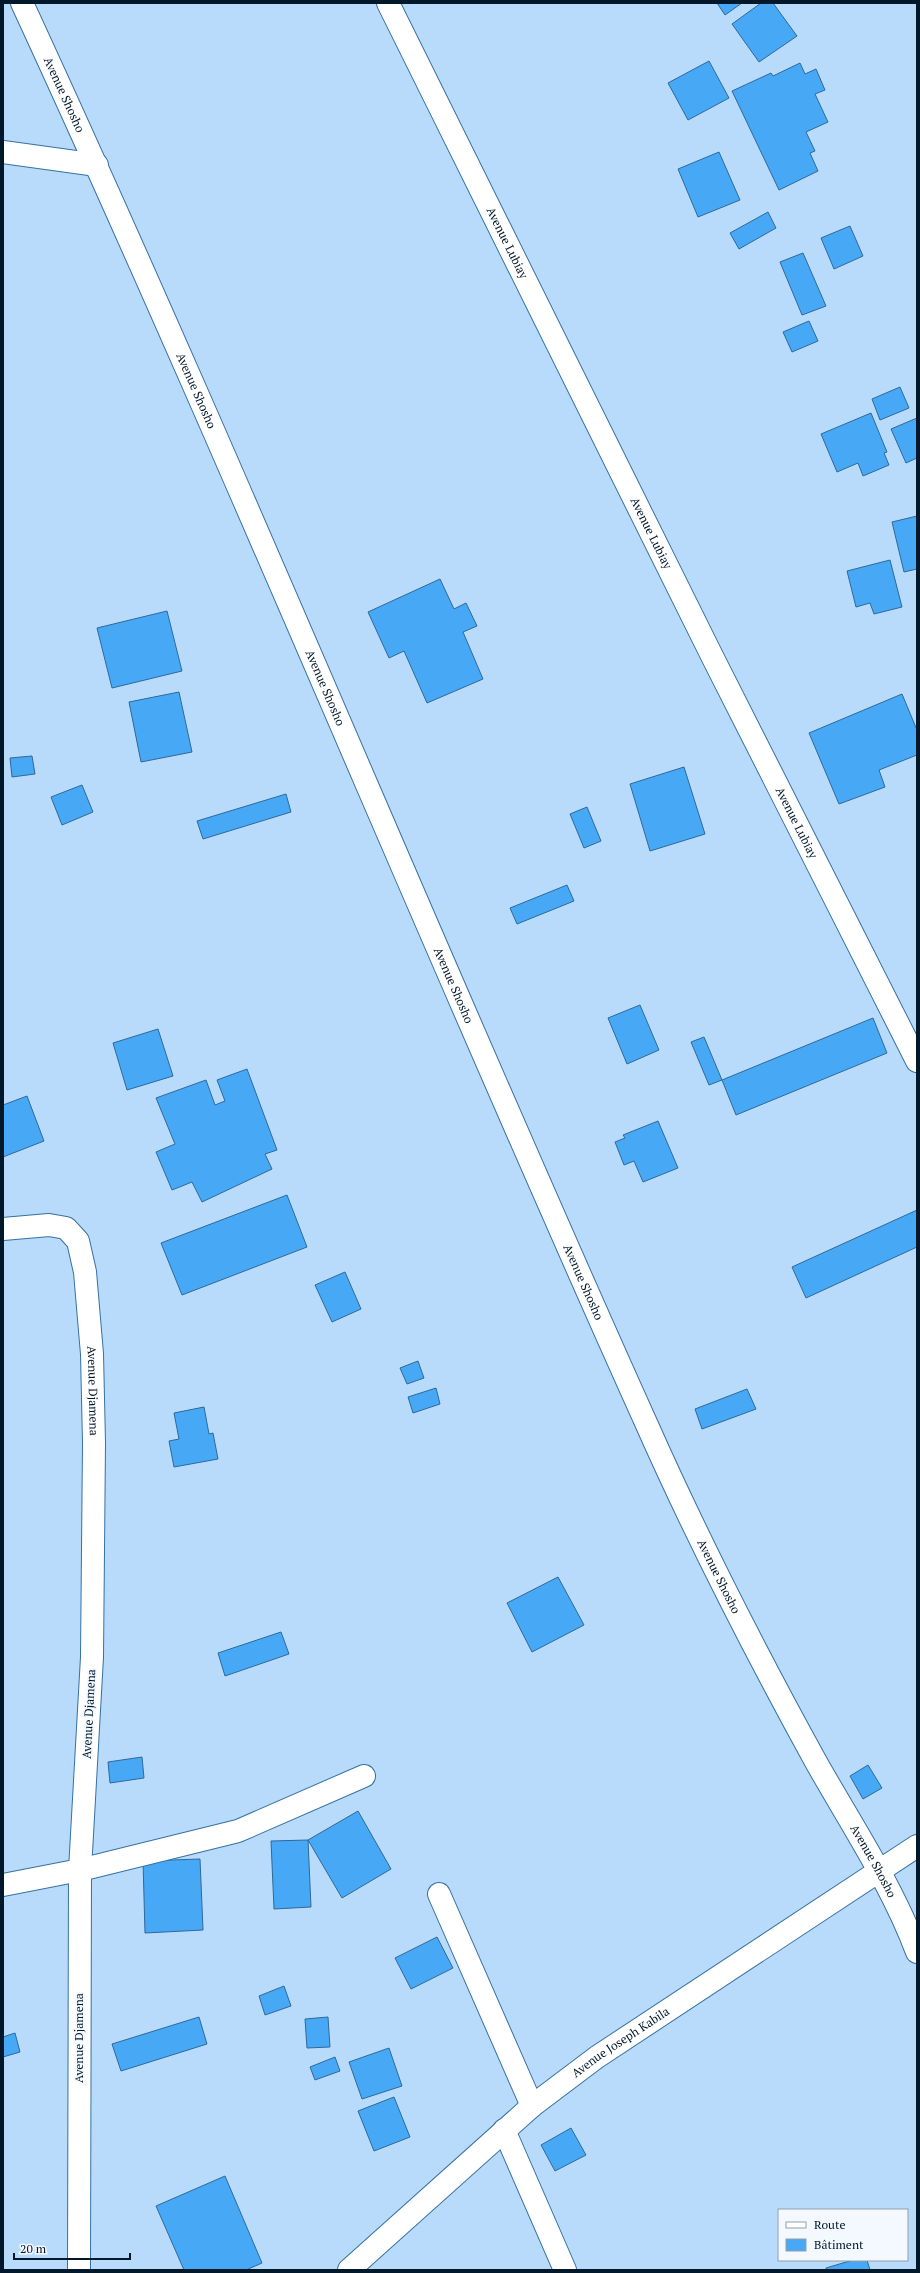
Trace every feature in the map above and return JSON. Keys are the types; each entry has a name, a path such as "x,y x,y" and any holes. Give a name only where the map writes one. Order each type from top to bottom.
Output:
{"street":[{"name":"Avenue Shosho","path":"22,3 97,165 473,1033 690,1520 753,1646 878,1871 917,1952"},
{"name":"Avenue Lubiay","path":"388,3 712,656 917,1061"},
{"path":"3,152 97,165"},
{"name":"Avenue Djamena","path":"3,1229 49,1225 66,1228 78,1241 85,1272 92,1354 94,1443 92,1657 80,1870 79,2270"},
{"path":"3,1885 80,1870 238,1831 364,1776"},
{"name":"Avenue Joseph Kabila","path":"349,2270 504,2130 532,2106 597,2057 917,1846"},
{"path":"439,1894 532,2106"},
{"path":"504,2130 565,2270"}],"building":[{"path":"717,3 742,3 725,15"},
{"path":"761,3 773,3 797,36 759,62 732,24"},
{"path":"709,61 729,98 688,120 668,83"},
{"path":"800,63 805,74 816,69 825,90 815,94 828,122 806,132 815,151 810,153 818,171 779,190 732,91 771,73 773,76"},
{"path":"719,152 740,200 698,217 678,169"},
{"path":"768,212 776,228 739,249 730,233"},
{"path":"850,226 863,256 834,269 821,238"},
{"path":"803,253 826,306 802,315 780,262"},
{"path":"809,321 818,341 792,352 783,332"},
{"path":"900,387 909,408 880,420 872,399"},
{"path":"871,413 887,452 884,453 889,465 863,476 858,463 837,472 821,434"},
{"path":"917,418 917,458 906,463 891,429"},
{"path":"917,516 917,569 904,572 892,522"},
{"path":"890,560 902,607 874,614 870,603 856,607 847,571"},
{"path":"440,579 454,609 466,603 477,626 463,632 483,679 427,703 404,651 389,658 368,612"},
{"path":"167,611 182,671 112,688 97,628"},
{"path":"179,692 192,752 141,762 129,702"},
{"path":"902,694 917,730 917,755 879,770 885,787 839,804 809,733"},
{"path":"32,756 35,774 12,777 10,758"},
{"path":"684,767 705,834 650,851 630,784"},
{"path":"82,785 93,812 62,825 51,797"},
{"path":"286,794 291,812 203,839 197,821"},
{"path":"587,807 601,841 584,848 570,814"},
{"path":"567,885 574,901 517,924 510,908"},
{"path":"640,1005 659,1050 627,1064 608,1018"},
{"path":"873,1018 887,1053 736,1115 722,1080"},
{"path":"158,1029 173,1076 127,1090 113,1043"},
{"path":"704,1037 722,1080 709,1085 691,1042"},
{"path":"247,1069 277,1150 265,1154 272,1169 202,1202 192,1182 172,1190 156,1152 175,1144 156,1098 206,1080 215,1105 225,1101 217,1080"},
{"path":"27,1096 44,1141 3,1157 3,1105"},
{"path":"658,1121 678,1168 643,1182 634,1161 624,1165 615,1142 625,1138 623,1135"},
{"path":"287,1195 307,1247 182,1295 161,1243"},
{"path":"917,1210 917,1247 806,1298 792,1267"},
{"path":"345,1272 361,1309 332,1322 315,1285"},
{"path":"418,1361 424,1378 407,1384 400,1368"},
{"path":"436,1388 440,1404 413,1413 408,1397"},
{"path":"747,1389 756,1409 702,1429 695,1409"},
{"path":"204,1407 209,1434 213,1433 218,1459 174,1467 169,1441 179,1439 174,1413"},
{"path":"558,1577 584,1625 532,1652 507,1603"},
{"path":"281,1632 289,1654 225,1676 218,1653"},
{"path":"142,1757 144,1778 110,1783 108,1762"},
{"path":"868,1765 882,1788 863,1799 850,1776"},
{"path":"358,1811 391,1869 342,1898 308,1840"},
{"path":"308,1840 311,1907 274,1909 271,1841"},
{"path":"200,1859 203,1930 145,1933 143,1861"},
{"path":"437,1937 453,1968 411,1989 395,1958"},
{"path":"284,1986 291,2006 265,2015 259,1996"},
{"path":"199,2017 207,2044 121,2071 112,2044"},
{"path":"328,2017 330,2047 307,2048 305,2019"},
{"path":"15,2033 20,2052 3,2057 3,2037"},
{"path":"389,2048 402,2086 362,2099 349,2062"},
{"path":"335,2057 340,2071 315,2080 310,2067"},
{"path":"394,2097 410,2137 374,2151 358,2111"},
{"path":"571,2128 586,2155 555,2171 541,2145"},
{"path":"225,2176 262,2263 246,2270 184,2270 156,2206"},
{"path":"850,2261 867,2261 870,2270 826,2270 826,2268"}]}
